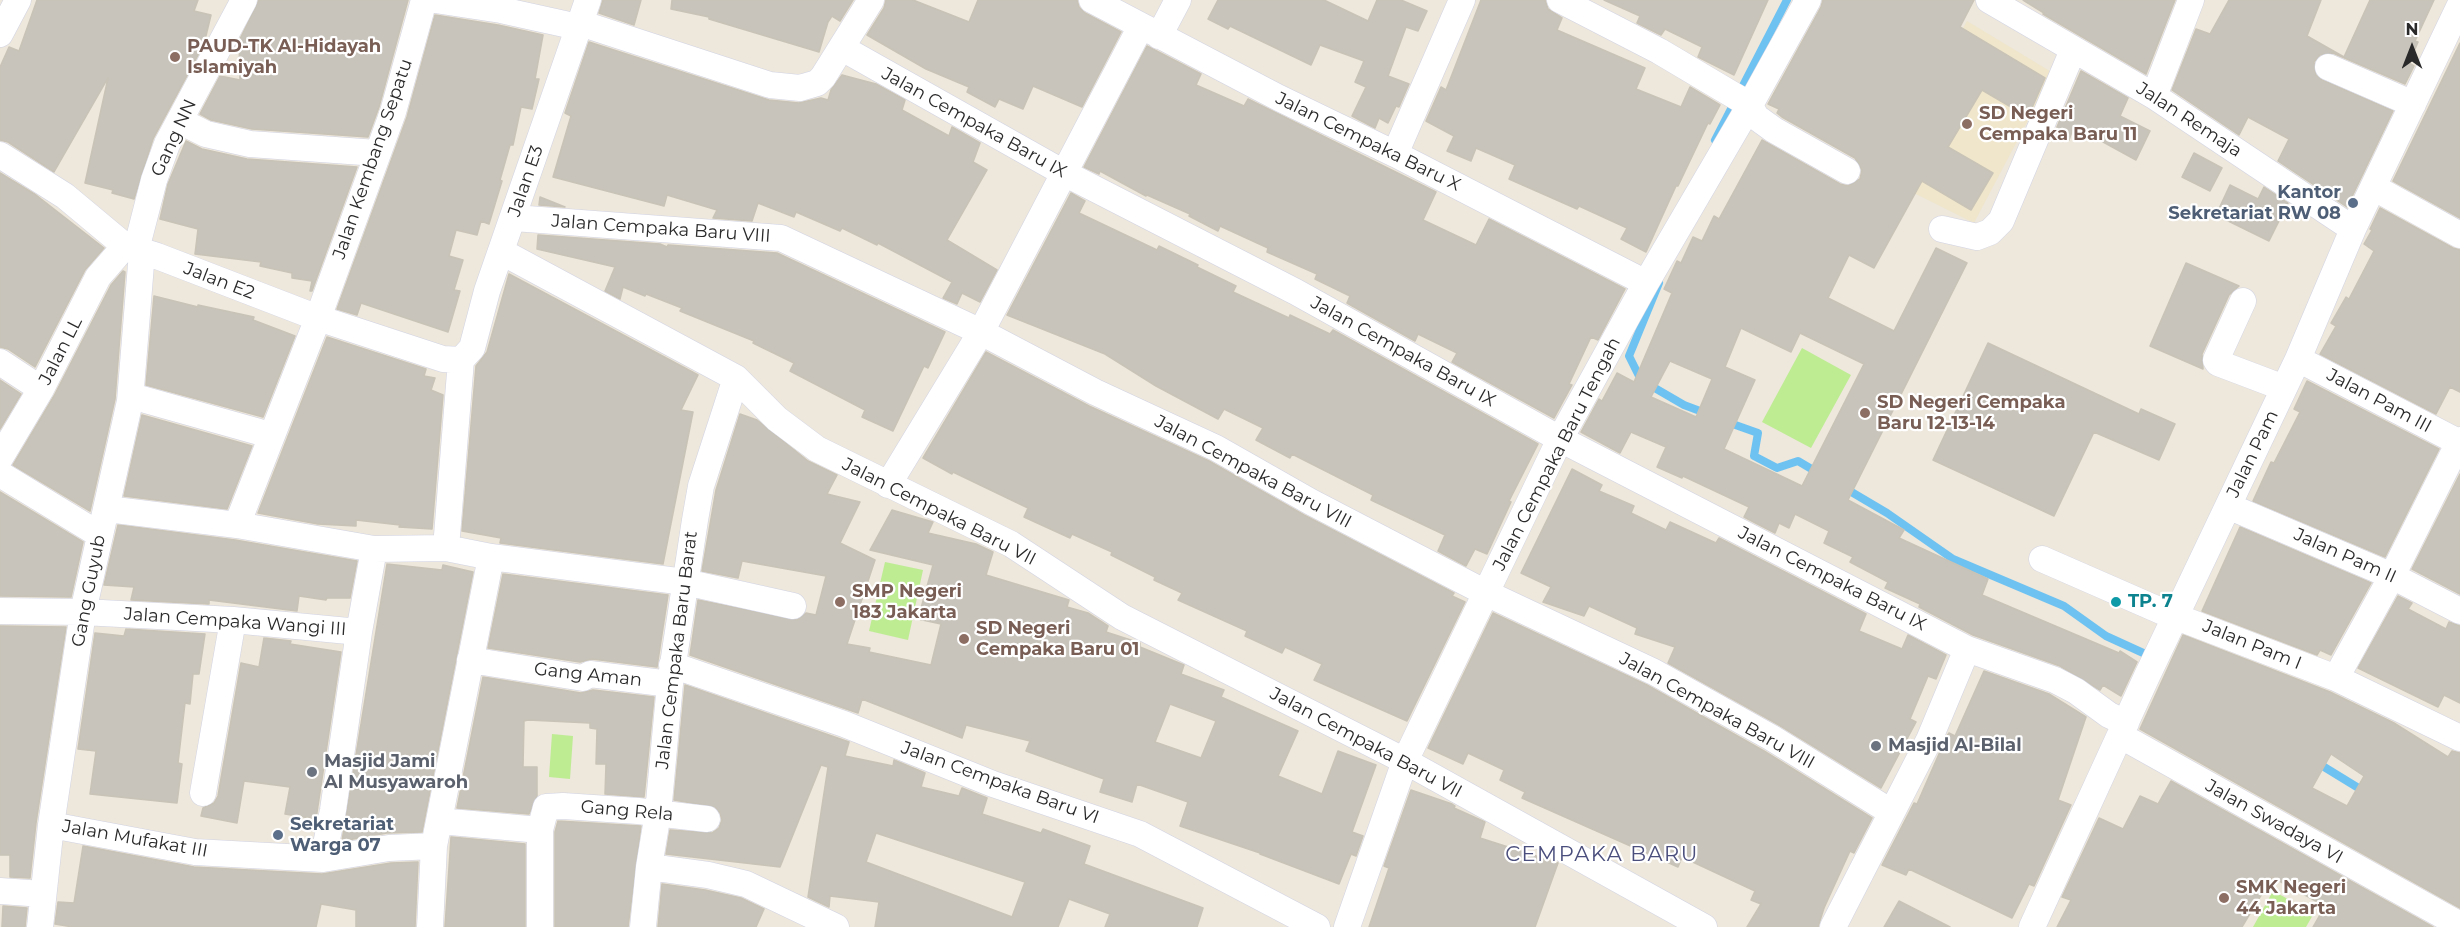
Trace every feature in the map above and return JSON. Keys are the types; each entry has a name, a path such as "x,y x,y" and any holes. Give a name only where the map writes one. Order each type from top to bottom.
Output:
{"street":[{"path":"0,34 18,0"},
{"name":"Gang NN","path":"130,400 134,249 154,180 168,144 244,0"},
{"name":"Jalan Kembang Sepatu","path":"318,318 393,112 424,0"},
{"path":"435,0 501,10 582,17 770,85 800,88 817,83 823,77 871,0"},
{"name":"Jalan Cempaka Baru X","path":"1092,0 1279,98 1650,277"},
{"path":"888,485 981,332 1064,173 1150,31 1178,0"},
{"path":"1395,154 1462,0"},
{"path":"1560,0 1659,51 1739,98 1756,117 1774,130 1847,171"},
{"name":"Jalan Cempaka Baru Tengah","path":"1347,927 1405,761 1560,439 1650,277 1739,98 1808,0"},
{"name":"Jalan Remaja","path":"1989,0 2154,96 2353,229"},
{"path":"2154,96 2191,0"},
{"name":"Jalan E3","path":"461,360 472,348 487,291 582,17"},
{"name":"Jalan Pam","path":"2032,927 2147,676 2298,358 2353,229 2413,104 2457,20"},
{"name":"Jalan Cempaka Baru IX","path":"842,48 1064,173 1296,292 1560,439 1967,649 2055,680 2076,691 2109,715 2123,729"},
{"path":"1942,229 1977,237 1990,232 2001,221 2073,50"},
{"path":"2328,67 2413,104"},
{"path":"180,122 206,134 250,144 377,153"},
{"name":"Jalan E2","path":"0,155 65,196 134,249 318,318 443,359 461,360"},
{"path":"2373,187 2460,235"},
{"name":"Jalan Cempaka Baru VIII","path":"514,218 782,238 981,332 1095,392 1216,448 1311,502 1486,593 1654,672 1772,738 1891,812"},
{"name":"Jalan LL","path":"0,458 41,389 98,277 134,249"},
{"name":"Jalan Cempaka Baru VII","path":"502,252 736,378 777,419 817,449 1011,544 1122,617 1405,761 1704,927"},
{"path":"2243,301 2216,360 2218,363 2284,388"},
{"path":"237,525 270,435 318,318"},
{"name":"Jalan Pam III","path":"2298,358 2460,442"},
{"path":"446,548 461,360"},
{"path":"0,362 41,389"},
{"name":"Jalan Cempaka Baru Barat","path":"643,927 649,867 658,813 671,675 701,486 736,378"},
{"path":"130,400 142,399 270,435"},
{"name":"Gang Guyub","path":"40,927 51,825 83,612 130,400"},
{"path":"2336,678 2392,576 2460,442"},
{"path":"0,474 100,535"},
{"name":"Jalan Pam II","path":"2228,506 2392,576 2460,610"},
{"path":"107,509 237,525 374,549 446,548 491,557 685,582 793,606"},
{"name":"Jalan Cempaka Wangi III","path":"0,611 83,612 232,620 360,632 374,549"},
{"path":"430,927 436,833 491,557"},
{"name":"Jalan Pam I","path":"2042,559 2161,611 2177,615 2336,678 2460,738"},
{"path":"203,793 232,620"},
{"path":"323,859 333,810 360,632"},
{"path":"1833,927 1929,740 1967,649"},
{"name":"Gang Aman","path":"470,660 583,678 590,674 671,675"},
{"name":"Jalan Cempaka Baru VI","path":"671,675 844,724 993,784 1140,834 1317,927"},
{"name":"Jalan Swadaya VI","path":"2123,729 2443,922"},
{"name":"Gang Rela","path":"436,833 543,819 563,806 707,819"},
{"path":"540,927 543,819"},
{"name":"Jalan Mufakat III","path":"51,825 195,852 323,859 389,848 436,833"},
{"path":"649,867 708,875 746,884 836,927"},
{"path":"0,891 43,894"}],"shaded area":[{"name":"SD Negeri Cempaka Baru 11","path":"1967,21 2053,73 1974,223 1878,175"}],"green space":[{"path":"1802,348 1851,375 1811,448 1762,422"},
{"path":"885,562 923,570 908,640 869,631"},
{"path":"552,734 573,736 570,779 549,777"},
{"path":"2273,891 2314,913 2306,927 2253,927"}],"building":[{"path":"37,0 198,0 194,11 211,15 204,44 153,139 134,199 112,193 113,190 85,183 108,78 54,172 8,142 0,140 0,67 9,47 19,51"},
{"path":"259,0 408,0 379,107 368,137 252,129 211,120 200,114 220,76 240,80 239,41"},
{"path":"603,0 641,0 634,25 599,13"},
{"path":"672,0 853,0 840,21 832,16 828,22 819,52 709,19 709,17 671,9"},
{"path":"886,0 913,0 969,22 978,0 1077,0 1079,7 1085,13 1121,32 1082,107 1033,86 1023,109 999,99 995,107 967,92 969,87 926,69 867,35 884,8"},
{"path":"1218,0 1324,0 1368,21 1377,0 1401,0 1427,11 1418,31 1406,27 1388,76 1409,84 1399,107 1396,106 1388,123 1379,118 1375,128 1352,116 1366,87 1355,82 1364,61 1320,45 1311,65 1230,26 1228,29 1208,19"},
{"path":"1481,0 1545,0 1548,9 1562,18 1557,30 1645,68 1636,89 1681,107 1690,87 1720,105 1710,124 1708,123 1676,186 1646,252 1621,239 1627,228 1579,206 1577,209 1509,179 1515,165 1476,148 1471,161 1447,151 1454,136 1426,121 1441,87 1446,90"},
{"path":"1604,0 1768,0 1734,75 1698,57 1702,47 1665,29 1661,35 1637,23 1640,16"},
{"path":"1823,0 1974,0 1960,27 2045,78 2028,117 1982,90 1948,147 1993,173 1971,210 1922,181 1874,268 1849,255 1828,298 1894,331 1936,248 1967,263 1848,500 1904,530 1899,538 1988,579 1982,595 2119,653 2120,651 2137,662 2121,696 2103,685 2100,690 2060,666 1973,635 1919,607 1920,604 1885,588 1888,582 1850,562 1853,557 1824,543 1829,531 1795,514 1789,528 1779,523 1775,533 1744,517 1749,507 1683,476 1682,478 1657,467 1666,447 1631,432 1620,453 1581,432 1599,399 1602,401 1617,373 1634,382 1672,293 1664,289 1677,261 1681,263 1693,237 1702,241 1714,216 1719,219 1762,140 1840,184 1848,186 1860,179 1862,170 1855,158 1782,117 1777,113 1779,109 1768,104","holes":["1741,328 1791,352 1800,333 1864,364 1802,486 1724,449 1755,380 1725,367","1670,361 1712,379 1696,417 1651,397"]},
{"path":"2023,0 2175,0 2146,74"},
{"path":"2229,0 2321,0 2307,36 2344,57 2370,0 2434,0 2415,41 2418,42 2409,63 2414,66 2405,84 2333,53 2320,55 2314,62 2316,75 2322,80 2393,111 2347,207 2278,161 2289,139 2248,117 2239,135 2172,90 2196,29 2210,34"},
{"path":"435,15 543,35 535,79 539,79 532,109 521,107 513,145 510,145 489,224 481,221 477,235 456,230 449,256 463,260 454,290 460,291 448,332 361,303 357,315 337,309 407,117"},
{"path":"589,42 769,100 799,103 821,98 828,100 831,90 842,75 876,84 905,100 902,110 949,136 952,127 980,143 973,162 987,170 947,240 997,270 980,302 962,293 957,304 943,298 952,282 878,243 877,245 842,228 840,231 796,212 794,217 758,203 752,221 713,218 717,210 667,195 664,206 553,177 571,116 565,113"},
{"path":"2460,43 2460,218 2393,181"},
{"path":"1147,46 1201,74 1196,85 1244,106 1248,99 1436,192 1423,220 1476,245 1489,219 1625,289 1598,340 1591,337 1569,384 1572,385 1554,418 1452,362 1457,353 1418,334 1415,341 1347,303 1350,296 1315,279 1317,274 1267,252 1268,248 1220,226 1218,231 1189,216 1190,214 1146,196 1100,171 1099,174 1084,167"},
{"path":"2081,71 2128,98 2120,116 2150,131 2136,160 2074,126 2069,140 2054,134"},
{"path":"186,141 202,149 247,159 357,167 312,291 310,291 312,281 292,278 292,273 260,266 261,262 195,254 198,229 160,219 168,184"},
{"path":"2194,153 2222,168 2210,191 2182,177"},
{"path":"0,173 36,195 104,248 85,270 35,367 8,349 0,347"},
{"path":"2230,185 2258,199 2264,187 2288,203 2269,241 2216,215"},
{"path":"1071,193 1085,201 1079,213 1157,250 1159,246 1198,265 1197,267 1236,286 1233,292 1289,318 1290,315 1330,334 1333,330 1538,444 1509,501 1511,502 1487,554 1475,549 1466,566 1438,551 1445,535 1371,500 1373,495 1292,454 1290,458 1256,440 1263,428 1224,409 1218,419 1156,386 1105,354 1007,315"},
{"path":"540,197 565,207 539,205"},
{"path":"2380,208 2460,250 2460,392 2450,387 2436,414 2320,354 2336,326 2331,323 2346,297 2349,299 2374,251 2364,244"},
{"path":"538,235 660,244 667,247 668,245 777,253 945,332 928,368 924,366 893,431 862,417 865,410 790,371 794,363 753,343 754,341 680,311 682,308 646,294 645,296 623,287 620,299 605,291 615,267 537,249"},
{"path":"2186,263 2239,286 2229,295 2202,354 2203,369 2150,346"},
{"path":"123,271 125,272 115,399 90,511 13,465 54,396 111,285"},
{"path":"509,274 698,375 681,410 693,412 663,564 500,543 501,538 462,531 476,366 487,352"},
{"path":"154,296 254,317 253,320 295,336 263,417 146,385"},
{"path":"327,337 426,369 424,376 435,378 431,390 443,395 432,529 399,527 400,525 356,520 356,526 318,524 258,513"},
{"path":"1988,343 2139,414 2141,409 2175,424 2159,460 2094,432 2054,516 1933,460"},
{"path":"986,352 1089,406 1209,461 1304,515 1454,593 1452,596 1465,602 1407,721 1314,680 1322,664 1285,647 1282,653 1245,636 1247,631 1178,600 1182,593 1111,555 1112,552 1072,534 1070,538 1024,517 1028,508 953,472 952,474 923,458"},
{"path":"0,380 21,394 0,429"},
{"path":"2307,381 2439,449 2385,557 2253,501 2271,462 2274,463 2300,412 2294,409"},
{"path":"740,414 757,420 808,461 837,475 827,494 860,502 840,543 875,560 847,644 870,648 869,652 931,665 941,624 918,619 933,565 870,550 892,510 933,522 928,533 976,544 993,552 986,575 1069,600 1067,607 1088,613 1108,626 1106,632 1140,643 1140,647 1184,665 1181,674 1224,690 1221,697 1298,731 1278,776 1322,794 1338,751 1376,765 1352,832 1363,836 1356,856 1351,854 1339,884 1260,853 1180,826 1188,802 1137,784 1132,802 1100,792 1104,779 1026,751 1030,741 966,725 962,738 862,699 858,713 690,655 698,600 797,620 806,613 816,615 826,576 742,561 738,578 702,571 716,490","holes":["1170,704 1216,721 1201,758 1155,742"]},
{"path":"142,415 252,446 227,509 124,496"},
{"path":"1572,469 1602,485 1599,491 1634,506 1631,513 1666,530 1670,522 1716,543 1719,538 1866,614 1859,631 1902,649 1908,635 1946,655 1936,679 1928,676 1910,719 1916,722 1881,788 1779,725 1668,663 1675,647 1635,634 1637,628 1589,606 1584,616 1543,602 1551,587 1521,573"},
{"path":"2460,474 2460,594 2412,569"},
{"path":"0,492 83,542 71,597 0,596"},
{"path":"118,525 235,540 357,561 350,598 327,598 326,600 299,596 297,611 209,600 209,604 131,600 134,587 104,585"},
{"path":"2240,527 2371,583 2331,655 2320,650 2317,655 2202,611"},
{"path":"387,564 442,570 443,565 473,572 422,832 387,833 342,841"},
{"path":"503,574 668,595 657,667 592,659 580,662 488,648"},
{"path":"2398,596 2412,603 2408,609 2446,629 2449,622 2460,626 2460,703 2444,695 2438,707 2358,668"},
{"path":"1493,613 1647,685 1764,751 1872,818 1854,853 1850,851 1824,908 1818,927 1747,927 1761,904 1751,900 1755,891 1682,857 1678,867 1522,798 1525,792 1500,780 1504,770 1468,753 1463,764 1428,748"},
{"path":"0,626 66,627 36,823 30,878 10,877 10,855 0,855"},
{"path":"126,629 205,634 199,674 193,674 190,704 185,703 178,763 182,764 177,803 90,794 96,751 78,749 95,633 124,636"},
{"path":"2183,635 2330,692 2394,723 2448,757 2452,751 2460,753 2460,908 2140,729","holes":["2331,754 2364,776 2347,806 2312,788"]},
{"path":"264,638 291,641 290,644 341,652 316,819 285,814 290,787 244,781 237,823 201,816 203,808 214,803 218,796 241,663 259,667"},
{"path":"1984,671 2049,694 2086,717 2058,800 2071,805 2034,886 2029,884 2012,918 1909,869 1906,875 1882,865 1914,803 1917,804 1946,738 1949,733 1955,736"},
{"path":"483,677 581,693 593,690 654,697 644,797 605,794 606,764 596,764 597,729 590,728 590,723 528,720 524,721 523,767 537,767 537,796 529,814 457,808"},
{"path":"685,685 849,742 845,756 893,766 894,760 925,773 921,787 959,796 962,788 987,798 982,814 1041,833 1043,829 1090,846 1084,864 1203,908 1197,927 1105,927 1110,914 1069,899 1058,927 875,927 879,902 830,896 829,907 808,897 828,767 821,765 780,867 666,854 670,830 712,833 719,828 722,820 715,807 674,800","holes":["876,833 1025,882 1012,917 866,862"]},
{"path":"2171,781 2433,927 2313,927 2325,906 2272,877 2242,927 2057,927 2071,900 2062,897 2099,818 2123,829 2140,796 2158,804"},
{"path":"1411,790 1452,804 1454,808 1485,822 1480,838 1558,863 1535,927 1369,927 1389,868 1384,866"},
{"path":"558,821 641,826 628,927 555,927 555,832"},
{"path":"451,837 525,844 525,927 445,927"},
{"path":"83,846 194,867 322,874 391,863 418,862 415,927 356,927 356,910 321,904 316,927 73,927 55,924 58,902 74,903"},
{"path":"662,884 741,898 764,909 756,927 658,927"},
{"path":"1899,901 1950,927 1884,927"},
{"path":"3,906 27,908 25,927 2,927"}],"waterway":[{"path":"1715,140 1787,0"},
{"path":"1659,283 1629,356 1641,380 1684,405 1708,414"},
{"path":"1727,422 1758,433 1754,456 1777,468 1798,461 1820,474"},
{"path":"1843,487 1887,513 1953,559 2064,606 2106,636 2152,657"},
{"path":"2316,762 2365,792"}],"place":[{"name":"PAUD-TK Al-Hidayah Islamiyah","path":"175,57"},
{"name":"SD Negeri Cempaka Baru 11","path":"1967,124"},
{"name":"Kantor Sekretariat RW 08","path":"2353,203"},
{"name":"SD Negeri Cempaka Baru 12-13-14","path":"1865,413"},
{"name":"SMP Negeri 183 Jakarta","path":"840,602"},
{"name":"TP. 7","path":"2116,602"},
{"name":"SD Negeri Cempaka Baru 01","path":"964,639"},
{"name":"Masjid Al-Bilal","path":"1876,746"},
{"name":"Masjid Jami Al Musyawaroh","path":"312,772"},
{"name":"Sekretariat Warga 07","path":"278,835"},
{"name":"SMK Negeri 44 Jakarta","path":"2224,898"}],"district":[{"name":"CEMPAKA BARU","path":"1602,855"}]}
